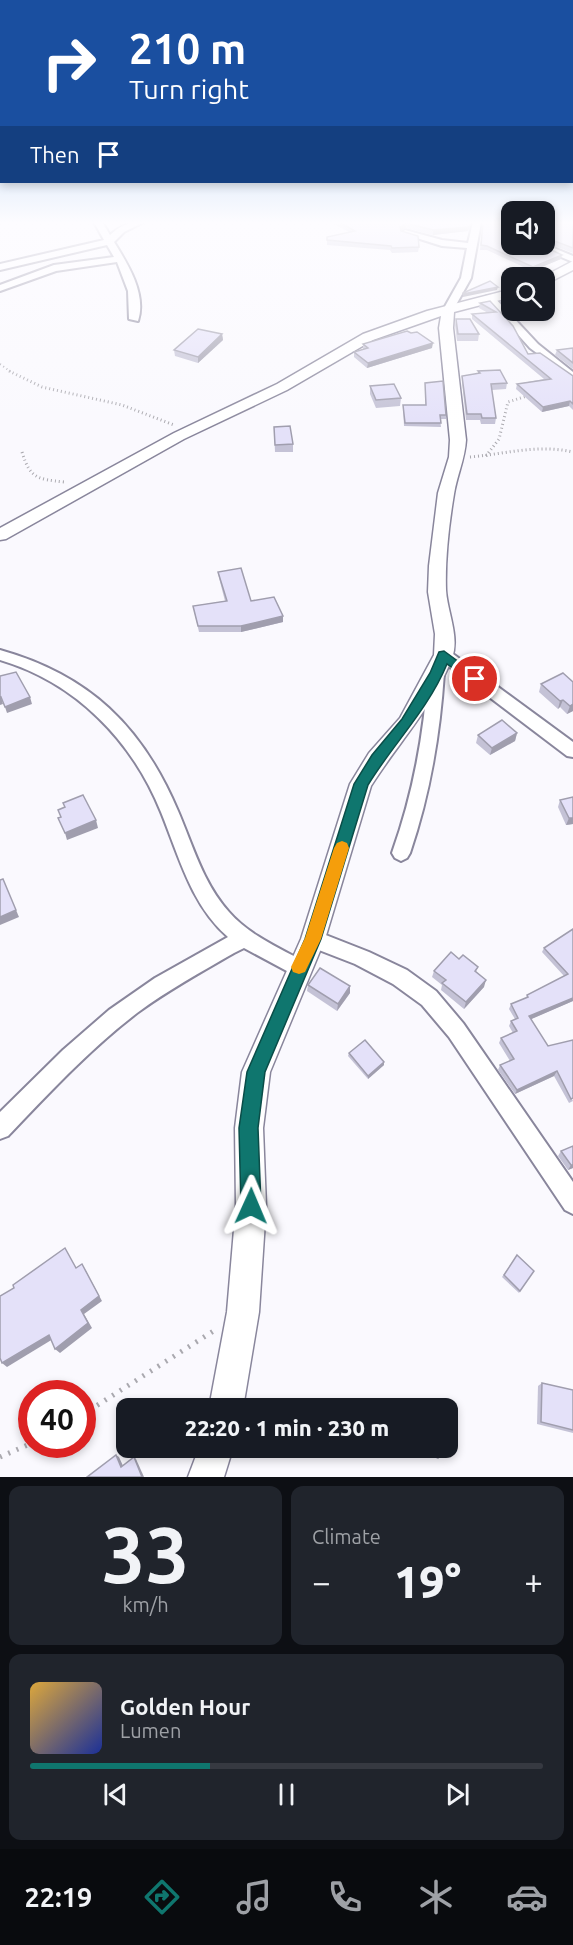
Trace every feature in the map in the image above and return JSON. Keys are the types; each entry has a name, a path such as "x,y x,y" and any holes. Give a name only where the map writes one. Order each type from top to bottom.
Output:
{"street":[{"path":"134,291 136,303 134,319"},
{"path":"401,853 420,799 430,748 444,634 437,592 438,566 446,494 457,457 458,427 446,328 448,310 459,291"},
{"path":"0,535 189,432 282,387 368,337 412,320 501,296"},
{"path":"490,298 534,346 573,377"},
{"path":"0,655 22,660 56,675 86,696 126,734 163,796 187,860 207,898 223,920 244,938 298,968"},
{"path":"440,664 573,751"},
{"path":"228,1398 243,1312 251,1206 249,1128 256,1072 298,968 313,939 361,784 376,759 407,723 440,664"},
{"path":"0,1128 68,1060 116,1017 187,969 244,938"},
{"path":"313,939 362,958 400,977 429,998 456,1030 573,1202"},
{"path":"207,1477 213,1458"}],"path":[{"path":"0,364 19,377 36,384 124,406 189,432"},
{"path":"485,456 499,439 508,402 531,395"},
{"path":"457,457 485,456 544,447 573,452"},
{"path":"22,452 28,472 34,477 67,482 82,490"},
{"path":"96,1406 243,1312"},
{"path":"0,1457 18,1449"}],"building":[{"path":"490,301 501,313 501,321 508,321 513,326 528,354 540,353 573,376 573,404 570,401 543,407 517,384 551,379 472,314 496,312 480,303"},
{"path":"456,319 470,319 479,334 458,334"},
{"path":"198,329 222,334 198,357 174,350"},
{"path":"407,331 417,332 433,343 368,363 354,352 368,348 363,344"},
{"path":"573,348 573,363 557,350"},
{"path":"500,370 507,383 491,384 496,418 482,418 481,414 467,414 462,376 480,373 478,371"},
{"path":"443,381 446,415 440,415 441,423 405,423 403,405 426,405 425,383"},
{"path":"394,384 401,398 376,400 370,386"},
{"path":"290,426 293,444 275,445 274,427"},
{"path":"241,568 251,601 274,597 283,616 241,626 198,626 193,606 227,601 218,572"},
{"path":"16,672 30,697 5,707 0,698 0,676"},
{"path":"563,673 573,682 573,704 570,706 563,700 560,701 541,684"},
{"path":"502,720 517,733 492,748 478,735"},
{"path":"83,795 96,820 65,833 58,818 61,817 58,810 65,807 63,803"},
{"path":"573,797 573,818 569,818 560,800"},
{"path":"3,879 16,910 0,917 0,880"},
{"path":"573,929 573,998 529,1016 548,1046 573,1040 573,1098 571,1099 557,1071 517,1090 500,1065 514,1059 501,1038 517,1031 511,1021 518,1018 511,1004 568,974 544,948"},
{"path":"451,952 459,959 463,955 478,967 475,971 486,980 466,1002 442,983 446,980 434,971"},
{"path":"320,968 350,986 338,1004 308,985"},
{"path":"365,1040 384,1062 368,1076 349,1053"},
{"path":"573,1146 573,1165 571,1165 561,1151"},
{"path":"65,1248 76,1268 82,1264 99,1296 81,1310 88,1323 55,1349 49,1335 2,1363 0,1358 0,1296 14,1288 13,1285"},
{"path":"517,1255 534,1271 520,1291 504,1275"},
{"path":"542,1383 573,1390 573,1430 541,1422"},
{"path":"116,1455 121,1467 134,1458 142,1477 87,1477"}],"slow traffic":[{"path":"299,967 313,939 342,848"}],"route":[{"path":"251,1206 252,1172 249,1128 256,1072 298,968 313,939 361,784 376,759 407,723 426,693 444,655 475,679"}]}
